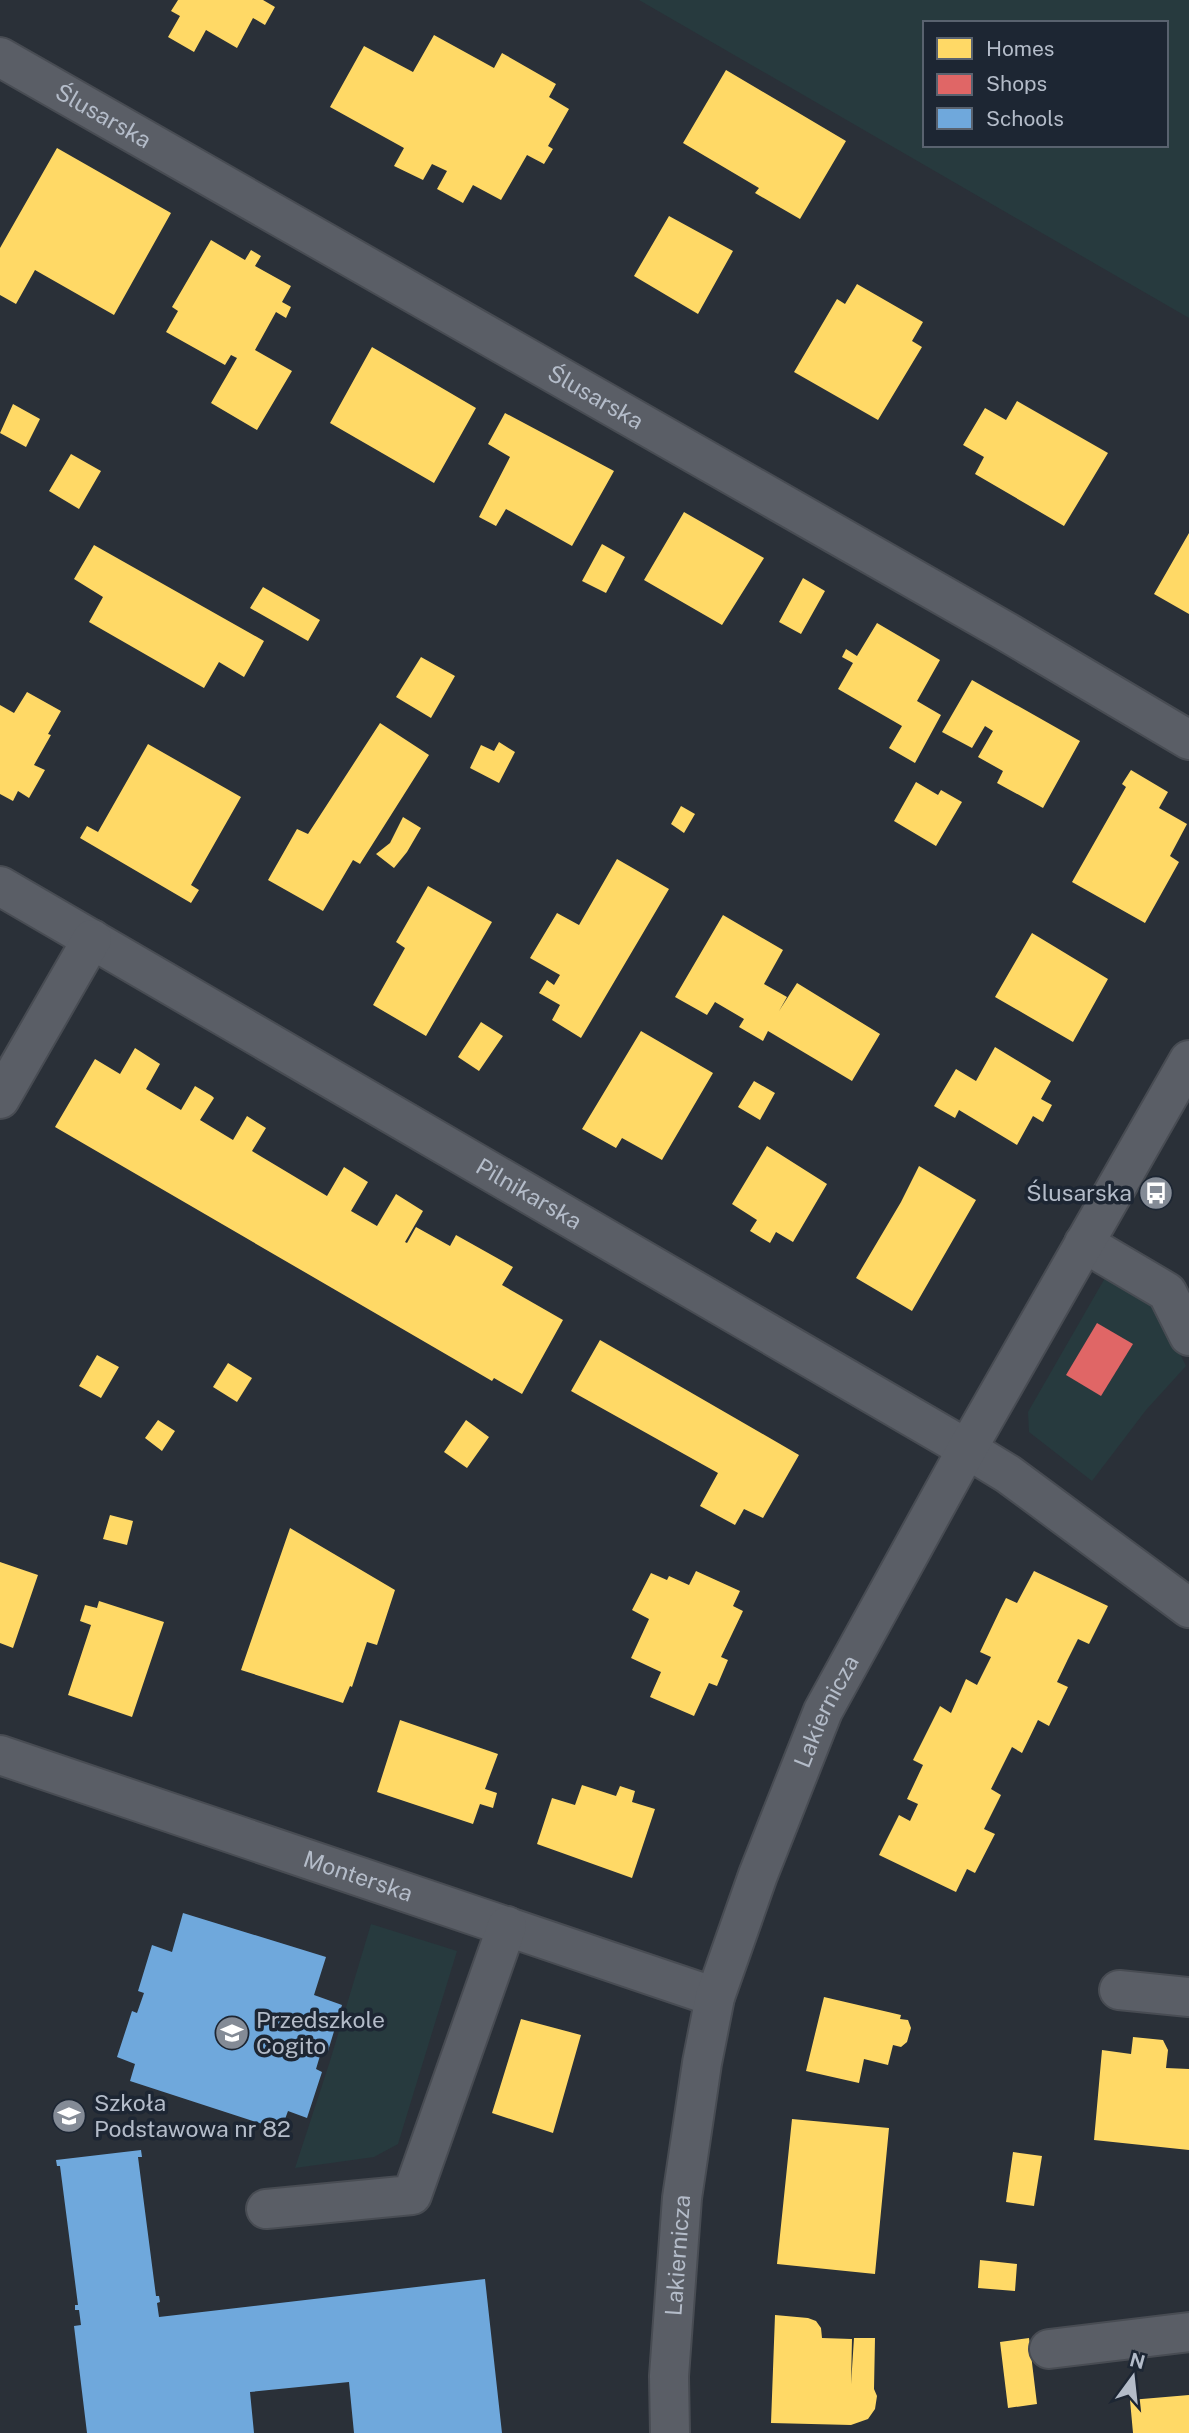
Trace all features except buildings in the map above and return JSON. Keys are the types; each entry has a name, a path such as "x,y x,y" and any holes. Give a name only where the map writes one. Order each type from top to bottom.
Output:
{"street":[{"name":"Ślusarska","path":"0,57 1006,631 1189,740"},
{"name":"Pilnikarska","path":"0,886 967,1449 1008,1474 1189,1608"},
{"path":"0,1099 92,939"},
{"name":"Lakiernicza","path":"670,2433 669,2376 682,2198 702,2063 715,1997 758,1875 823,1710 967,1449 1189,1060"},
{"path":"1084,1242 1167,1292 1189,1336"},
{"name":"Monterska","path":"0,1755 715,1997"},
{"path":"266,2209 412,2194 508,1926"},
{"path":"1119,1990 1189,1997"},
{"path":"1049,2349 1189,2332"}],"green space":[{"path":"639,0 1189,0 1189,318"},
{"path":"1109,1271 1152,1297 1186,1366 1146,1410 1092,1481 1029,1432 1028,1412"},
{"path":"371,1924 457,1951 398,2144 374,2157 295,2168 330,2061"}],"place":[{"name":"Ślusarska","path":"1156,1193"},
{"name":"Przedszkole Cogito","path":"232,2033"},
{"name":"Szkoła Podstawowa nr 82","path":"69,2116"}]}
